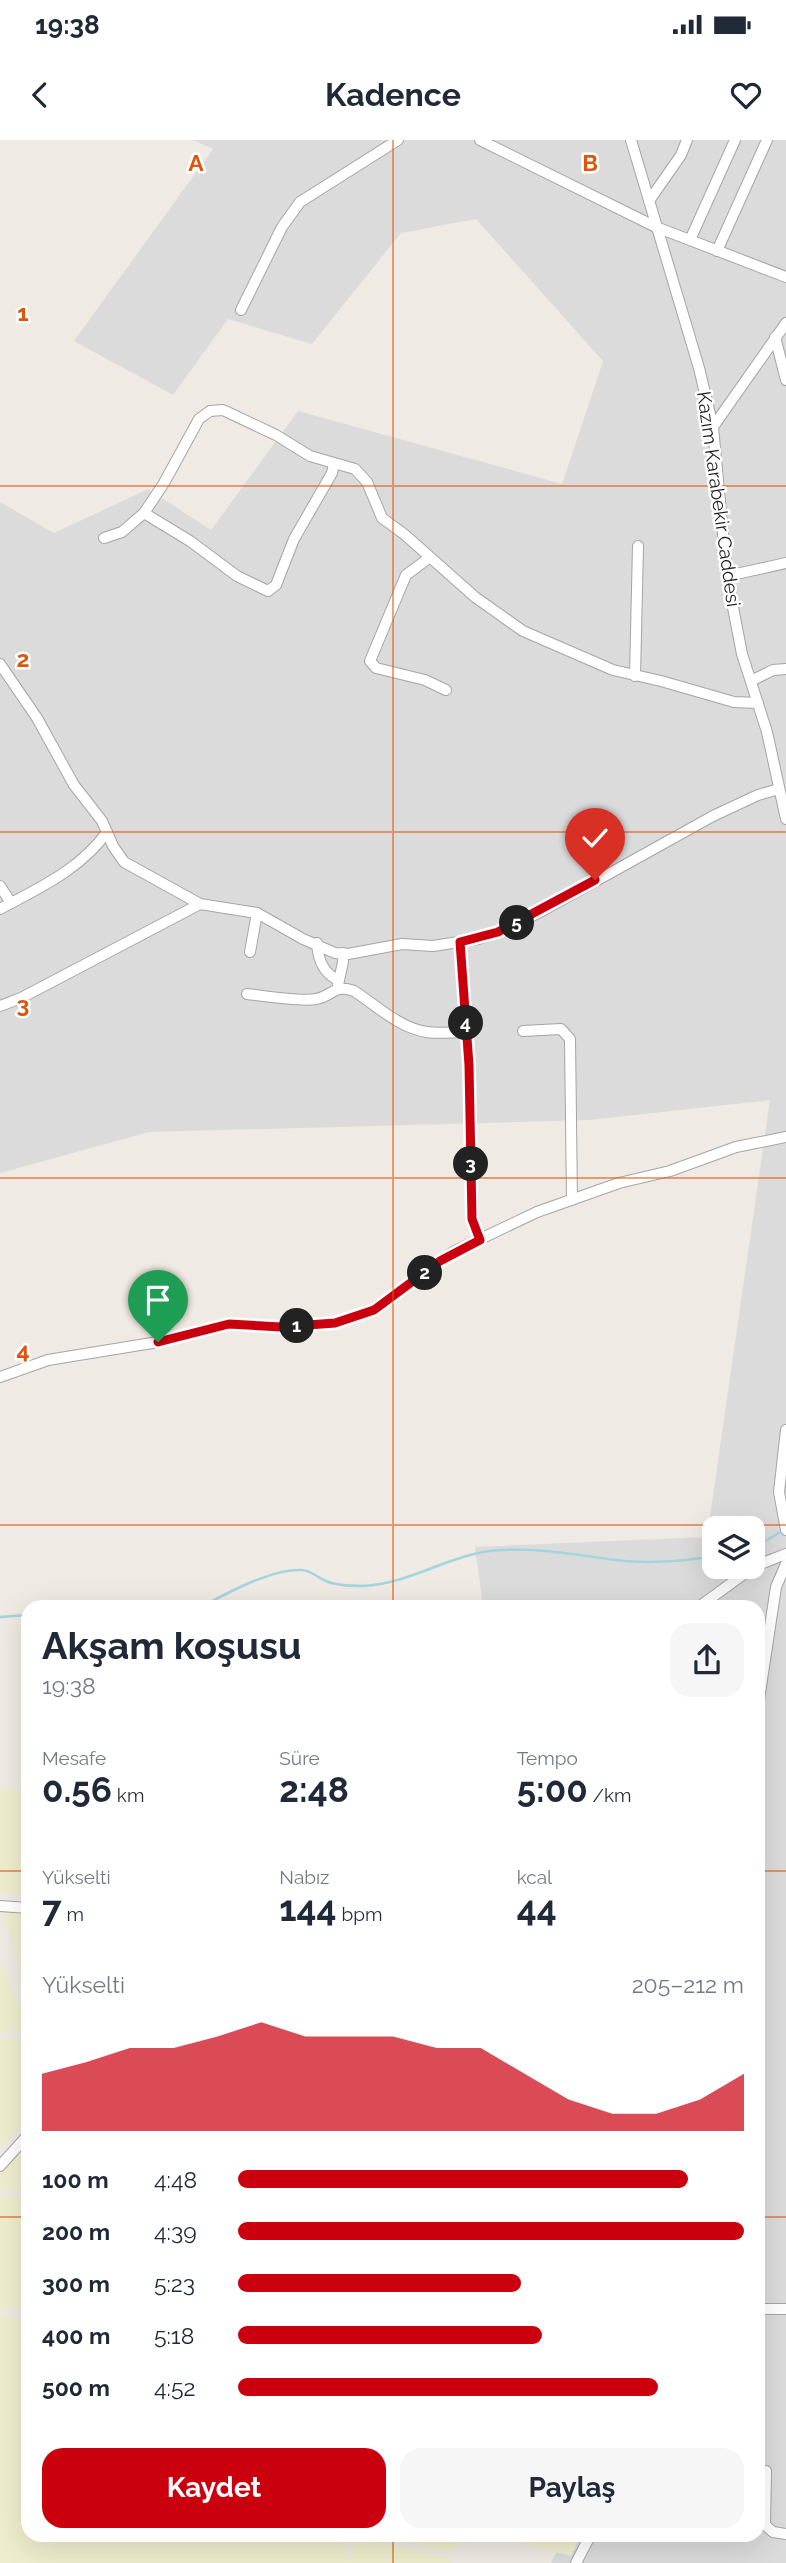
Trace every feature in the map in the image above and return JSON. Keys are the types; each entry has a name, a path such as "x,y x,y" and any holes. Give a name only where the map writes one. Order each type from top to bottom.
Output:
{"street":[{"path":"241,310 282,227 300,202 398,140"},
{"path":"480,140 656,227 786,277"},
{"name":"Kazım Karabekir Caddesi","path":"631,140 699,368 713,427 727,576 742,654 767,732 786,819"},
{"path":"649,201 681,155 687,140"},
{"path":"690,240 735,140"},
{"path":"717,251 767,140"},
{"path":"713,427 786,323"},
{"path":"775,337 786,380"},
{"path":"104,538 122,531 144,513 164,483 199,419 214,410 223,410 310,456 346,465 359,472 367,482 382,518 475,597 523,631 613,670 734,702 758,703"},
{"path":"144,513 190,541 237,576 268,590 276,585 294,539 332,473 334,464"},
{"path":"635,676 638,546"},
{"path":"429,558 406,575 370,661 376,668 425,680 446,690"},
{"path":"727,576 786,563"},
{"path":"0,664 37,718 74,785 102,821 113,846 124,862 200,904 257,913 303,939 335,953 402,944 433,946 478,939 506,929 713,816 752,797 779,789"},
{"path":"751,681 773,670 786,669"},
{"path":"0,909 79,862 107,832"},
{"path":"0,886 11,903"},
{"path":"0,1006 21,998 200,904"},
{"path":"250,952 257,913"},
{"path":"460,942 472,1219 480,1240"},
{"path":"317,943 323,966 337,985 354,991 394,1018 418,1030 466,1032"},
{"path":"247,994 315,1000 337,985 343,953"},
{"path":"523,1031 561,1030 570,1039 572,1200"},
{"path":"0,1377 48,1360 145,1344 229,1324 281,1327 335,1323 374,1310 440,1261 501,1227 537,1212 619,1184 670,1171 736,1147 786,1137"},
{"path":"785,1527 784,1505 779,1492 786,1430"},
{"path":"708,1600 755,1566 786,1554"},
{"path":"765,1660 776,1587 786,1564"},
{"path":"0,1906 21,1908"},
{"path":"0,2166 21,2143"},
{"path":"765,2309 786,2309"},
{"path":"766,2471 765,2525 772,2532 786,2534"},
{"path":"576,2563 587,2542"}],"shaded area":[{"path":"193,140 786,140 786,2563 551,2563 562,2542 765,2542 765,1600 482,1600 475,1547 702,1537 702,1579 765,1579 765,1516 710,1516 770,1100 589,1120 149,1132 0,1173 0,502 54,533 148,489 211,530 298,411 562,484 603,361 476,219 401,233 312,344 228,319 173,395 74,341 213,149"}],"green space":[{"path":"0,1788 21,1791 21,1894 0,1891"},
{"path":"3,1912 21,1912 21,1968"},
{"path":"0,1963 21,2008 21,2030 0,2032"},
{"path":"21,2038 21,2125 0,2147 0,2039"},
{"path":"21,2152 21,2189 0,2190 0,2174"},
{"path":"21,2195 21,2307 0,2311 0,2196"},
{"path":"10,2315 21,2321 21,2542 348,2542 349,2563 0,2563 0,2317"},
{"path":"354,2542 381,2542 451,2558 450,2563 350,2563"},
{"path":"403,2542 462,2542 449,2552"},
{"path":"518,2542 577,2542 571,2556"}],"waterway":[{"path":"765,1541 782,1531"},
{"path":"215,1600 251,1582 290,1570 305,1570 334,1583 363,1586 398,1580 466,1556 501,1550 568,1553 647,1562 702,1558"},
{"path":"0,1617 21,1616"}],"route":[{"path":"158,1342 229,1324 281,1327 335,1323 374,1310 453,1252 480,1240 472,1219 469,1065 460,942 498,932 540,912 595,880"}]}
